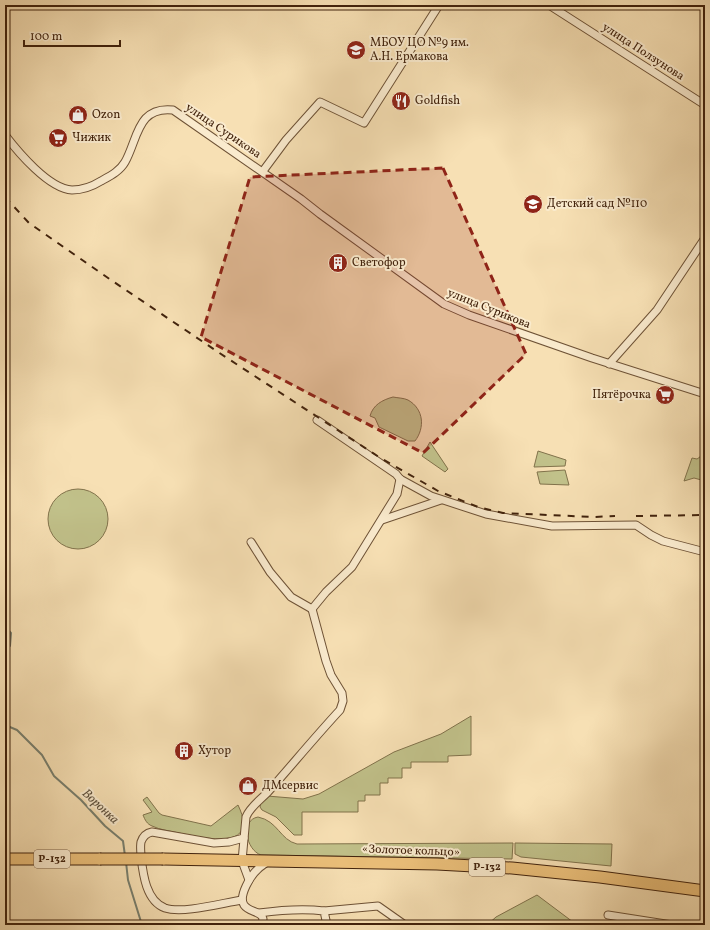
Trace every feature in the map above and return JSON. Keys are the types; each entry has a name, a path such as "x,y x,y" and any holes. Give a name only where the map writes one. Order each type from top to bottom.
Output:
{"main road":[{"name":"«Золотое кольцо»","path":"5,859 163,859 437,864 512,868 600,877 705,891"}],"street":[{"path":"263,171 286,140 320,102 364,122 439,5"},
{"name":"улица Ползунова","path":"550,5 705,105"},
{"name":"улица Сурикова","path":"5,135 42,175 64,189 73,190 95,185 115,173 124,163 136,133 150,114 157,110 173,110 263,171 417,286 444,304 469,315 609,364 705,394"},
{"path":"609,364 657,310 705,238"},
{"path":"317,420 396,474 400,479 426,494 441,500 486,514 545,526 636,525 650,535 663,541 705,552"},
{"path":"312,609 326,592 352,567 397,494 400,479"},
{"path":"382,520 441,500"},
{"path":"249,880 242,861 246,817 249,811 267,793 342,706 342,693 331,675 326,661 312,609 291,597 270,572 251,542"},
{"path":"242,900 185,909 163,907 152,898 147,887 142,870 140,849 144,837 152,832 214,843 229,842 244,838"},
{"path":"262,925 263,918 259,913 247,908 242,900 242,895 249,880 257,869 268,861"},
{"path":"259,913 285,909 324,911 378,906 405,925"},
{"path":"324,911 327,925"},
{"path":"608,916 672,925"}],"highlighted area":[{"path":"443,168 526,354 423,453 201,337 250,177"}],"green space":[{"path":"393,397 408,400 417,408 420,414 421,425 415,441 408,441 379,427 375,418 370,416 373,409 378,404"},
{"path":"430,442 448,469 445,472 422,456"},
{"path":"705,448 705,481 694,478 684,481 692,458 697,459 700,457 703,449"},
{"path":"538,451 566,460 565,466 534,467"},
{"path":"565,470 569,485 540,484 537,472"},
{"path":"78,489 94,494 99,498 103,503 108,519 103,535 99,540 94,544 78,549 62,544 57,540 53,535 48,519 53,503 57,498 62,494"},
{"path":"471,716 471,755 448,756 448,762 411,762 411,768 402,768 402,778 388,778 388,783 380,783 380,795 365,795 365,801 358,801 358,812 302,812 302,835 294,835 276,817 262,810 260,807 261,802 267,796 303,799 319,794 394,752 441,734"},
{"path":"147,797 162,815 211,826 238,805 243,820 242,830 236,836 215,839 155,827 147,823 143,815 152,812 143,800"},
{"path":"258,817 270,822 287,839 297,844 513,843 512,859 261,855 252,847 247,835 247,829 252,819"},
{"path":"515,843 612,844 611,866 521,857 515,854"},
{"path":"537,895 577,925 487,925 496,917"}],"waterway":[{"name":"Воронка","path":"5,627 11,633 10,646 5,647"},
{"name":"Воронка","path":"5,725 17,730 42,755 54,776 81,800 105,826 123,841 125,856"},
{"name":"Воронка","path":"126,862 128,880 142,925"}],"railway":[{"path":"5,197 29,223 111,280 379,457 438,491 478,507 503,513 594,517 615,516"},
{"path":"636,516 705,515"}],"place":[{"name":"МБОУ ЦО №9 им. А.Н. Ермакова","path":"356,50"},
{"name":"Goldfish","path":"401,101"},
{"name":"Ozon","path":"78,115"},
{"name":"Чижик","path":"58,138"},
{"name":"Детский сад №110","path":"533,204"},
{"name":"Светофор","path":"338,263"},
{"name":"Пятёрочка","path":"665,395"},
{"name":"Хутор","path":"184,751"},
{"name":"ДМсервис","path":"248,786"}]}
